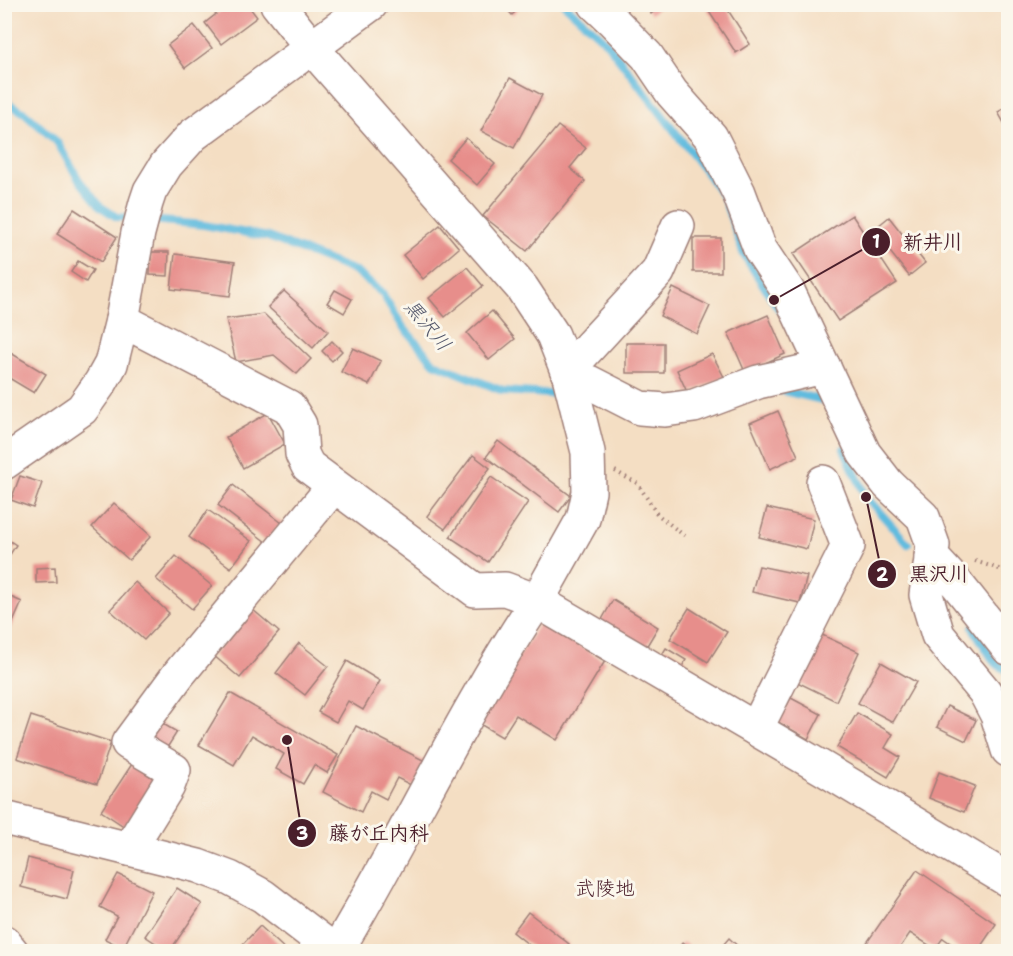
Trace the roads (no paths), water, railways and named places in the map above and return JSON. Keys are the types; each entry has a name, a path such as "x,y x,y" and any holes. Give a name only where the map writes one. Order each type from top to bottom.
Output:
{"street":[{"path":"4,818 198,867 230,878 263,896 336,951 368,899 501,653 537,601 584,519 589,492 588,452 568,373 553,334 522,288 312,48 277,4"},
{"path":"4,463 82,409 111,364 142,218 150,192 166,165 193,135 371,4"},
{"path":"595,4 647,56 672,93 711,136 739,193 760,249 788,291 864,453 888,484 923,518 933,544 926,595 938,635 985,692 997,716 1008,750"},
{"path":"568,373 658,272 678,226"},
{"path":"122,320 289,407 300,425 302,454 308,466 333,487 475,590 505,589 537,601 1008,880"},
{"path":"568,373 640,408 665,410 694,406 758,382 824,367"},
{"path":"756,729 848,546 823,482"},
{"path":"129,849 168,786 174,770 128,742 178,675 333,487"},
{"path":"931,556 957,584 1008,648"},
{"path":"4,942 12,951"}],"waterway":[{"path":"564,4 606,42 709,176 724,198 744,255 778,308"},
{"name":"黒沢川","path":"4,101 25,113 57,142 79,180 101,207 117,217 133,218"},
{"name":"黒沢川","path":"151,220 204,225 268,237 355,271 382,293 403,327 434,363 503,391 565,395"},
{"name":"黒沢川","path":"779,390 822,400"},
{"name":"黒沢川","path":"844,449 866,497 908,544"},
{"name":"黒沢川","path":"973,628 995,663 1008,671"}],"place":[{"name":"新井川","path":"774,300"},
{"name":"黒沢川","path":"866,497"},
{"name":"藤が丘内科","path":"287,740"}],"district":[{"name":"武陵地","path":"605,888"}]}
